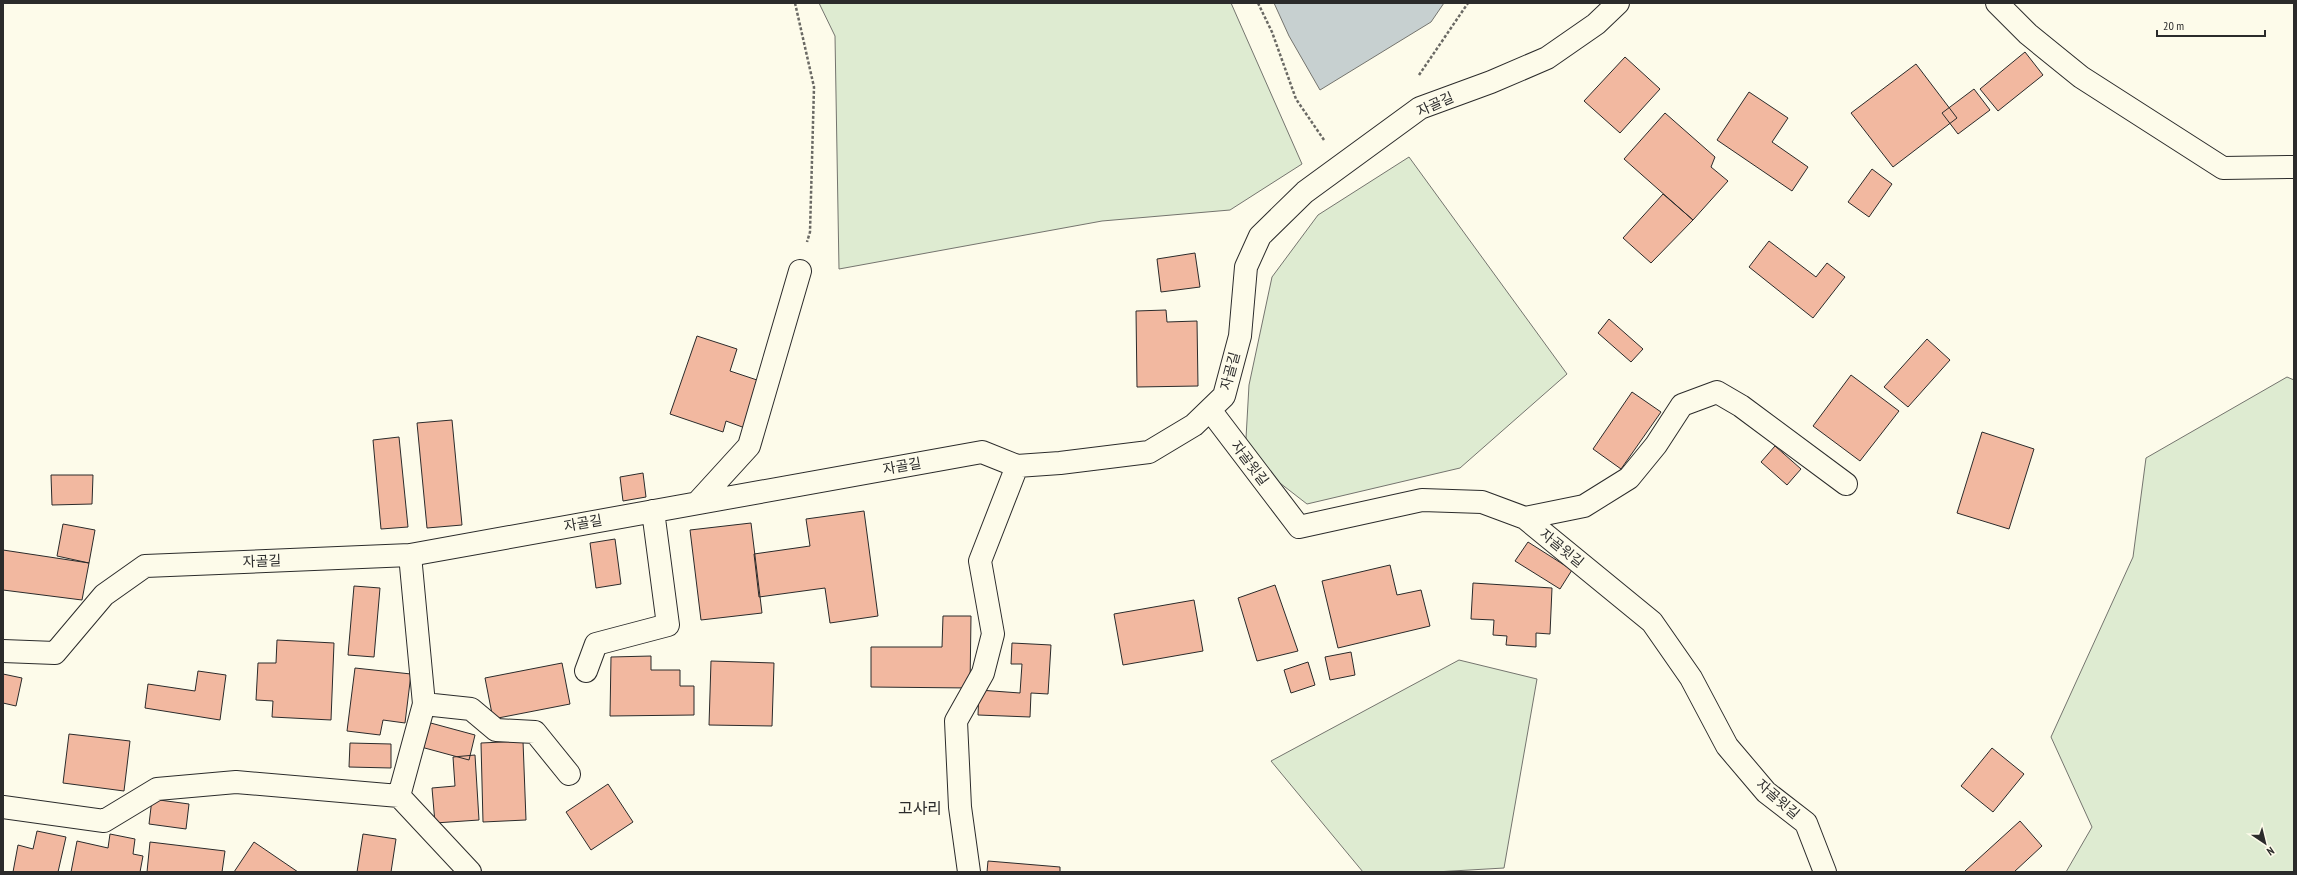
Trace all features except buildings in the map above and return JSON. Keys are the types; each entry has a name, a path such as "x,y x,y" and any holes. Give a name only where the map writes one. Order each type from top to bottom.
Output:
{"street":[{"name":"자골길","path":"3,651 55,653 104,595 145,566 410,555 982,452 1017,466 1060,463 1149,452 1194,425 1224,396 1240,336 1246,267 1260,236 1305,192 1420,108 1491,82 1547,58 1596,24 1618,3"},
{"path":"1997,3 2028,34 2081,77 2223,168 2294,168"},
{"path":"697,503 748,446 800,272"},
{"path":"1525,518 1584,506 1629,478 1656,445 1682,405 1717,392 1741,406 1846,484"},
{"name":"자골윗길","path":"1210,410 1299,527 1422,500 1482,502 1525,518 1652,622 1692,678 1727,746 1766,792 1806,823 1826,872"},
{"path":"970,872 960,807 956,721 983,673 993,634 980,561 1017,466"},
{"path":"586,671 596,644 668,625 653,511"},
{"path":"399,796 424,704 410,555"},
{"path":"424,704 471,709 496,730 535,732 569,774"},
{"path":"3,807 104,821 157,789 236,782 399,796 470,872"}],"path":[{"path":"795,3 814,87 810,232 800,272"},
{"path":"1258,3 1272,32 1296,99 1342,166"}],"green space":[{"path":"819,3 1231,3 1302,164 1230,210 1102,221 839,269 835,36"},
{"path":"1409,157 1567,374 1460,468 1307,504 1245,456 1249,385 1272,277 1318,215"},
{"path":"2287,377 2294,380 2294,872 2066,872 2092,827 2051,737 2133,557 2146,458"},
{"path":"1459,660 1537,679 1504,868 1435,872 1363,872 1271,761"}],"shaded area":[{"path":"1274,3 1444,3 1431,22 1320,90 1289,36"}],"district":[{"name":"고사리","path":"920,808"}]}
